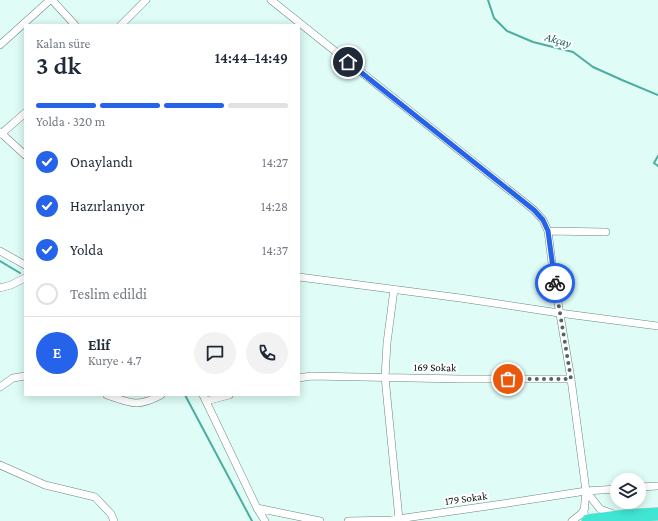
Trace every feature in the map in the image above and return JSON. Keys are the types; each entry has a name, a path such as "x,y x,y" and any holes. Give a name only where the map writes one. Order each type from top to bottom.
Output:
{"highway":[{"path":"595,518 658,514"}],"street":[{"path":"0,45 51,0 74,24"},
{"path":"122,24 146,0"},
{"path":"270,0 534,210 543,220 548,231 559,314 571,379 586,491 595,518"},
{"path":"24,114 1,133 24,154"},
{"path":"548,231 606,232"},
{"path":"0,251 24,264"},
{"path":"300,277 460,298 559,314 658,326"},
{"path":"0,288 22,280"},
{"path":"394,289 387,343 385,378 399,519"},
{"path":"0,387 13,378 24,376"},
{"name":"169 Sokak","path":"300,378 311,376 571,379"},
{"path":"110,396 135,404 150,401 159,396"},
{"path":"221,396 205,398 257,508 265,521"},
{"path":"0,465 45,485 96,497 111,514 114,521"},
{"path":"646,487 658,486"},
{"name":"179 Sokak","path":"348,521 399,519 495,506 586,491 610,489"},
{"path":"572,521 581,514 585,508 586,491"},
{"path":"257,508 320,521"},
{"path":"585,508 595,518"}],"waterway":[{"name":"Akçay","path":"488,0 494,18 507,31 533,42 573,52 593,67 658,95"},
{"name":"Akçay","path":"658,156 654,163 658,166"},
{"path":"0,261 20,273"},
{"path":"186,396 252,521"}],"way so far":[{"path":"508,379 571,379 555,283"}],"route":[{"path":"348,62 534,210 543,220 548,231 555,283"}]}
